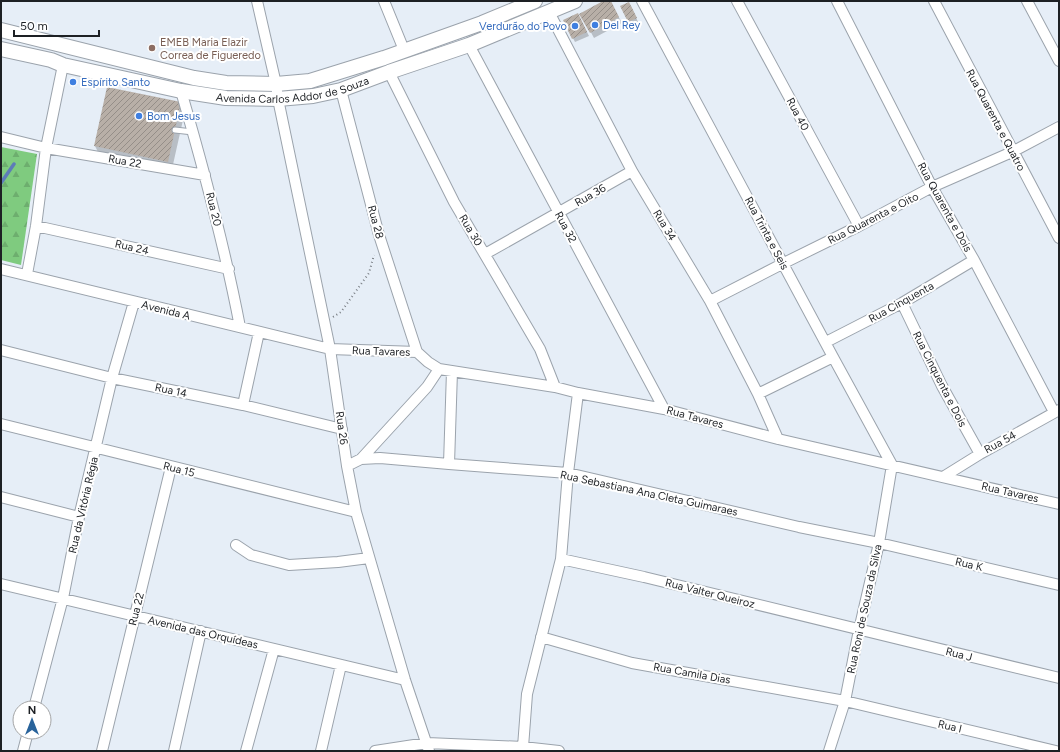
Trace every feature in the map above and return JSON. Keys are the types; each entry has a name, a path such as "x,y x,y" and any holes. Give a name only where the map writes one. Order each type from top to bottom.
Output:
{"street":[{"name":"Rua 26","path":"257,1 276,84 325,323 347,466 356,512 404,680 428,747"},
{"path":"384,1 404,50"},
{"name":"Avenida Carlos Addor de Souza","path":"1,30 194,78 226,84 276,84 310,81 482,23 535,1"},
{"name":"Avenida Carlos Addor de Souza","path":"1,48 181,91 226,98 278,99 313,96 341,90 469,45 575,1"},
{"name":"Rua Trinta e Seis","path":"642,1 892,465"},
{"name":"Rua 40","path":"737,1 859,226"},
{"name":"Rua Quarenta e Dois","path":"837,1 932,188 974,260 1057,411"},
{"name":"Rua Quarenta e Quatro","path":"934,1 1012,152 1059,238"},
{"path":"1027,1 1059,61"},
{"name":"Rua 34","path":"549,12 632,171 710,301 758,394 778,439"},
{"path":"27,274 36,226 57,62 54,42"},
{"name":"Rua 32","path":"469,45 664,409"},
{"name":"Rua 30","path":"389,72 454,202 540,349 556,388"},
{"name":"Rua 28","path":"341,90 379,235 417,352"},
{"name":"Rua 20","path":"181,91 205,175 229,269 240,328"},
{"name":"Rua Quarenta e Oito","path":"710,301 932,188 1012,152 1059,127"},
{"name":"Rua 22","path":"1,137 46,148 205,175"},
{"name":"Rua 36","path":"485,254 632,171"},
{"name":"Rua 24","path":"36,226 229,269"},
{"name":"Rua Cinquenta","path":"826,342 902,303 974,260"},
{"name":"Avenida A","path":"1,269 27,274 134,302 330,349"},
{"name":"Rua da Vitória Régia","path":"36,700 63,598 79,517 112,378 134,302"},
{"name":"Rua Cinquenta e Dois","path":"902,303 942,386 980,454"},
{"path":"243,405 259,332"},
{"name":"Rua Tavares","path":"330,349 417,352 428,362 439,368 556,388 664,409 778,439 1059,504"},
{"name":"Rua 14","path":"1,350 112,378 243,405 342,429"},
{"path":"758,394 833,357"},
{"path":"362,459 427,387 439,368"},
{"path":"449,464 452,371"},
{"path":"523,747 527,694 561,559 568,474 578,393"},
{"name":"Rua 54","path":"943,477 980,454 1057,411"},
{"name":"Rua 15","path":"1,424 356,512"},
{"name":"Rua Sebastiana Ana Cleta Guimaraes","path":"347,466 362,459 380,458 568,474 799,527 879,543"},
{"name":"Rua Roni de Souza da Silva","path":"829,751 845,701 859,630 879,543 892,465"},
{"name":"Rua 22","path":"102,751 171,467"},
{"path":"1,497 79,517"},
{"name":"Rua K","path":"879,543 1059,585"},
{"path":"236,545 250,555 289,565 338,562 370,558"},
{"name":"Rua Valter Queiroz","path":"561,559 644,577 859,630"},
{"name":"Avenida das Orquídeas","path":"1,584 404,680"},
{"name":"Rua J","path":"859,630 1059,678"},
{"path":"174,751 202,632"},
{"name":"Rua Camila Dias","path":"541,637 632,663 845,701"},
{"path":"246,751 274,649"},
{"path":"321,751 341,665"},
{"name":"Rua I","path":"845,701 1056,751"},
{"path":"23,751 26,740"},
{"path":"375,751 428,747 523,747 559,751"}],"lane":[{"path":"175,130 193,132"}],"path":[{"path":"325,323 341,312 369,273 379,235"}],"green space":[{"path":"1,147 37,154 21,265 1,260"}],"building":[{"name":"Del Rey","path":"603,1 611,1 619,17 590,33 579,14"},
{"name":"Del Rey","path":"629,2 637,18 628,22 620,6"},
{"name":"Verdurão do Povo","path":"578,13 587,32 572,39 563,20"},
{"name":"Bom Jesus","path":"107,87 181,102 168,162 94,146"}],"waterway":[{"path":"1,183 14,164"}],"place":[{"name":"Del Rey","path":"595,25"},
{"name":"Verdurão do Povo","path":"575,26"},
{"name":"EMEB Maria Elazir Correa de Figueredo","path":"152,48"},
{"name":"Espírito Santo","path":"73,82"},
{"name":"Bom Jesus","path":"139,116"}]}
